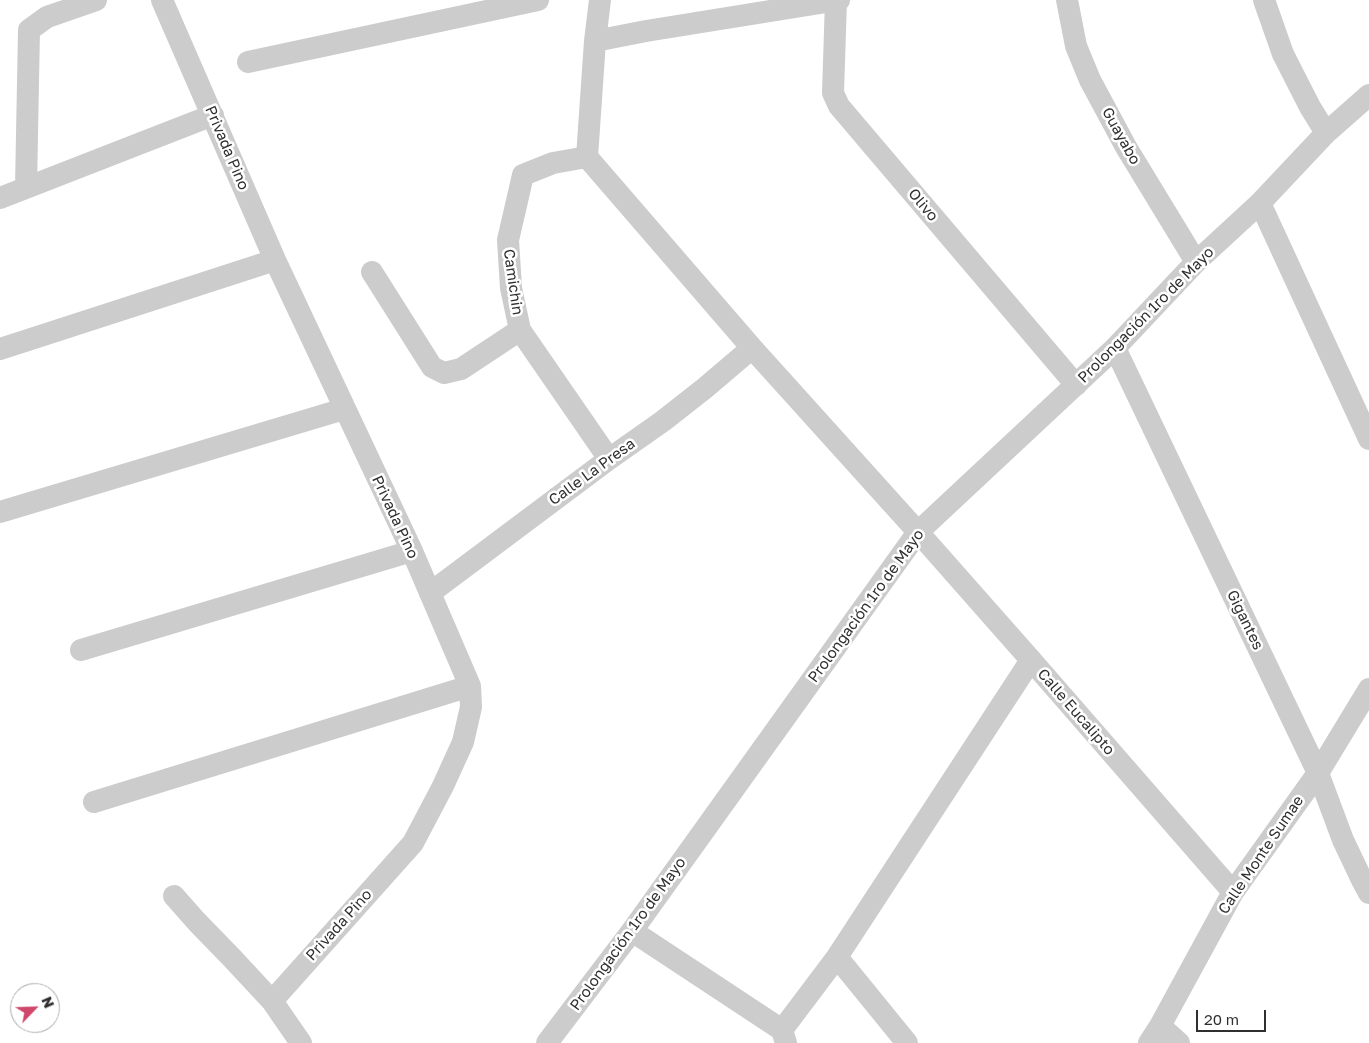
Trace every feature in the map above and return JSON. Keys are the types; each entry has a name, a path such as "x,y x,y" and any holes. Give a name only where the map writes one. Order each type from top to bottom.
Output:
{"street":[{"path":"26,187 28,30 48,17 96,0"},
{"name":"Privada Pino","path":"162,0 213,114 274,260 412,551 470,686 471,707 463,742 443,786 413,842 272,1001"},
{"path":"248,62 538,0"},
{"path":"587,157 595,41 600,0"},
{"path":"595,41 837,0"},
{"name":"Olivo","path":"837,0 833,93 840,106 1076,385"},
{"name":"Guayabo","path":"1067,0 1076,46 1090,80 1126,147 1196,262"},
{"path":"1264,0 1283,54 1310,107 1326,133"},
{"name":"Prolongación 1ro de Mayo","path":"547,1043 632,931 918,532 1115,348 1196,262 1260,203 1326,133 1369,95"},
{"path":"0,198 213,114"},
{"name":"Camichin","path":"587,157 553,163 523,175 508,240 511,288 520,330 609,459"},
{"name":"Calle Eucalipto","path":"587,157 752,348 1031,660 1232,892"},
{"path":"1260,203 1369,439"},
{"path":"0,350 274,260"},
{"path":"372,272 432,367 444,373 461,369 520,330"},
{"name":"Calle La Presa","path":"430,593 663,421 752,348"},
{"name":"Gigantes","path":"1115,348 1318,773 1343,840 1369,893"},
{"path":"0,512 344,409"},
{"path":"80,650 412,551"},
{"path":"632,931 784,1036 838,957 1031,660"},
{"path":"94,802 470,686"},
{"name":"Calle Monte Sumae","path":"1179,1043 1154,1034 1232,892 1318,773 1369,689"},
{"path":"174,896 272,1001 301,1043"},
{"path":"838,957 907,1043"}]}
